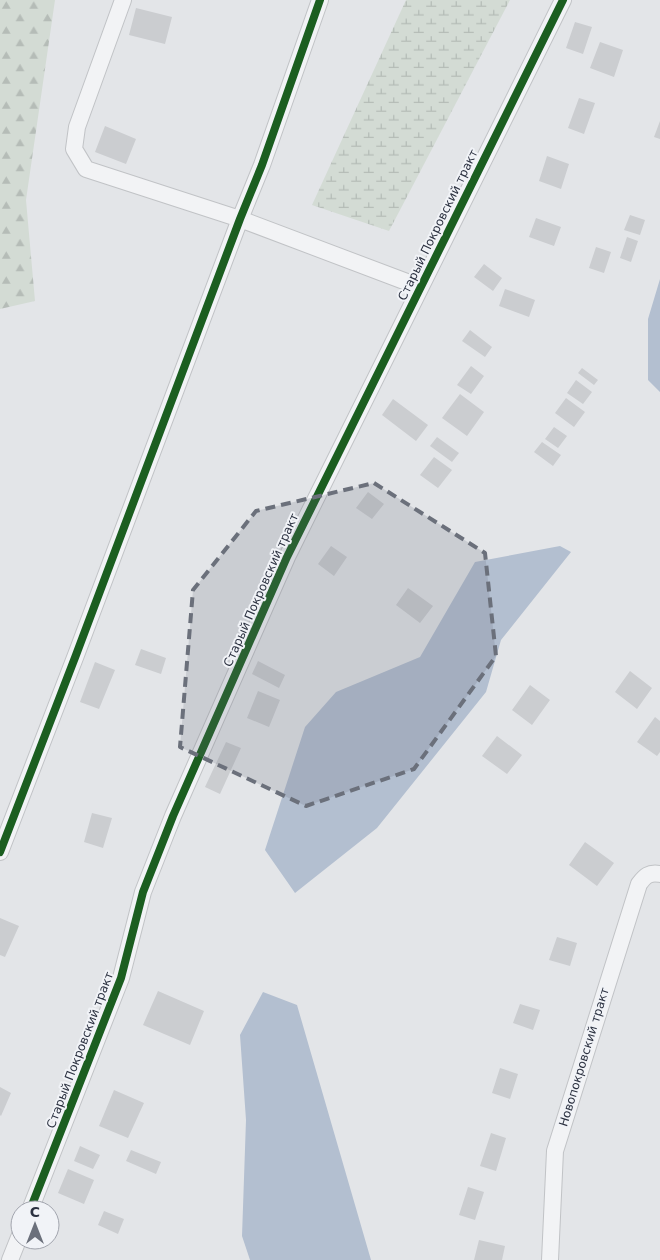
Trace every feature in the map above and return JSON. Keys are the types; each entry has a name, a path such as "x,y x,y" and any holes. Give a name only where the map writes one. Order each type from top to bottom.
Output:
{"street":[{"path":"123,0 77,127 74,149 86,170 240,219 420,287"},
{"path":"0,852 262,165 320,0"},
{"name":"Старый Покровский тракт","path":"34,1200 121,978 142,892 173,816 287,558 563,0"},
{"name":"Новопокровский тракт","path":"550,1260 555,1151 639,884 647,875 654,872 660,874"}],"highlighted area":[{"path":"374,483 485,553 496,656 414,769 306,806 180,747 193,590 256,511"}],"green space":[{"path":"0,0 55,0 26,200 35,301 0,309"},
{"path":"406,0 510,0 389,231 312,205"}],"water":[{"path":"660,279 660,392 648,380 648,319"},
{"path":"560,546 571,552 501,640 486,692 377,828 295,893 265,850 305,727 336,692 420,657 475,562"},
{"path":"263,992 297,1005 371,1260 250,1260 242,1236 246,1120 240,1035"}],"building":[{"path":"136,8 172,17 165,44 129,35"},
{"path":"575,22 592,27 583,54 566,48"},
{"path":"600,42 623,50 614,77 590,68"},
{"path":"579,98 595,103 584,134 568,128"},
{"path":"660,121 660,139 654,137"},
{"path":"105,126 136,139 126,164 95,152"},
{"path":"547,156 569,164 561,189 539,181"},
{"path":"630,215 645,220 640,235 624,230"},
{"path":"536,218 561,227 554,246 529,237"},
{"path":"627,237 638,241 631,262 620,258"},
{"path":"596,247 611,252 604,273 589,268"},
{"path":"484,264 502,278 493,291 474,277"},
{"path":"505,289 535,300 529,317 499,306"},
{"path":"470,330 492,347 485,357 462,341"},
{"path":"471,366 484,376 471,394 457,385"},
{"path":"582,368 598,380 594,385 578,373"},
{"path":"576,380 592,392 583,404 567,393"},
{"path":"460,394 484,412 467,436 442,418"},
{"path":"566,398 585,412 574,427 555,413"},
{"path":"393,399 428,425 416,441 382,415"},
{"path":"554,427 567,436 558,448 545,439"},
{"path":"437,437 459,453 452,462 430,446"},
{"path":"542,442 561,455 553,466 534,452"},
{"path":"434,457 452,470 438,488 420,475"},
{"path":"368,492 384,504 372,519 356,508"},
{"path":"331,546 347,557 334,576 318,564"},
{"path":"408,588 433,606 420,623 396,605"},
{"path":"141,649 166,658 161,674 135,665"},
{"path":"258,661 285,675 279,688 252,674"},
{"path":"95,662 115,670 99,709 80,702"},
{"path":"630,671 652,688 637,709 615,692"},
{"path":"530,685 550,700 532,725 512,710"},
{"path":"258,691 280,700 269,727 247,718"},
{"path":"655,717 660,721 660,752 657,756 637,742"},
{"path":"497,736 522,755 507,774 482,756"},
{"path":"226,742 241,748 220,794 205,787"},
{"path":"92,813 112,818 103,848 84,842"},
{"path":"585,842 614,863 597,886 569,865"},
{"path":"0,918 19,926 5,957 0,955"},
{"path":"557,937 577,943 570,966 549,960"},
{"path":"158,991 204,1011 190,1045 143,1025"},
{"path":"520,1004 540,1010 533,1030 513,1023"},
{"path":"500,1068 518,1074 510,1099 492,1093"},
{"path":"0,1087 11,1093 1,1116 0,1115"},
{"path":"114,1090 144,1103 128,1138 99,1126"},
{"path":"491,1133 506,1138 496,1171 480,1166"},
{"path":"80,1146 100,1155 93,1169 74,1161"},
{"path":"131,1150 161,1162 156,1174 126,1161"},
{"path":"68,1169 94,1180 84,1204 58,1193"},
{"path":"468,1187 484,1192 475,1220 459,1215"},
{"path":"104,1211 124,1219 118,1234 98,1225"},
{"path":"479,1240 505,1246 502,1260 474,1260"}],"cycle path":[{"path":"0,852 262,165 320,0"},
{"path":"34,1200 121,978 143,892 173,816 287,557 563,0"}]}
